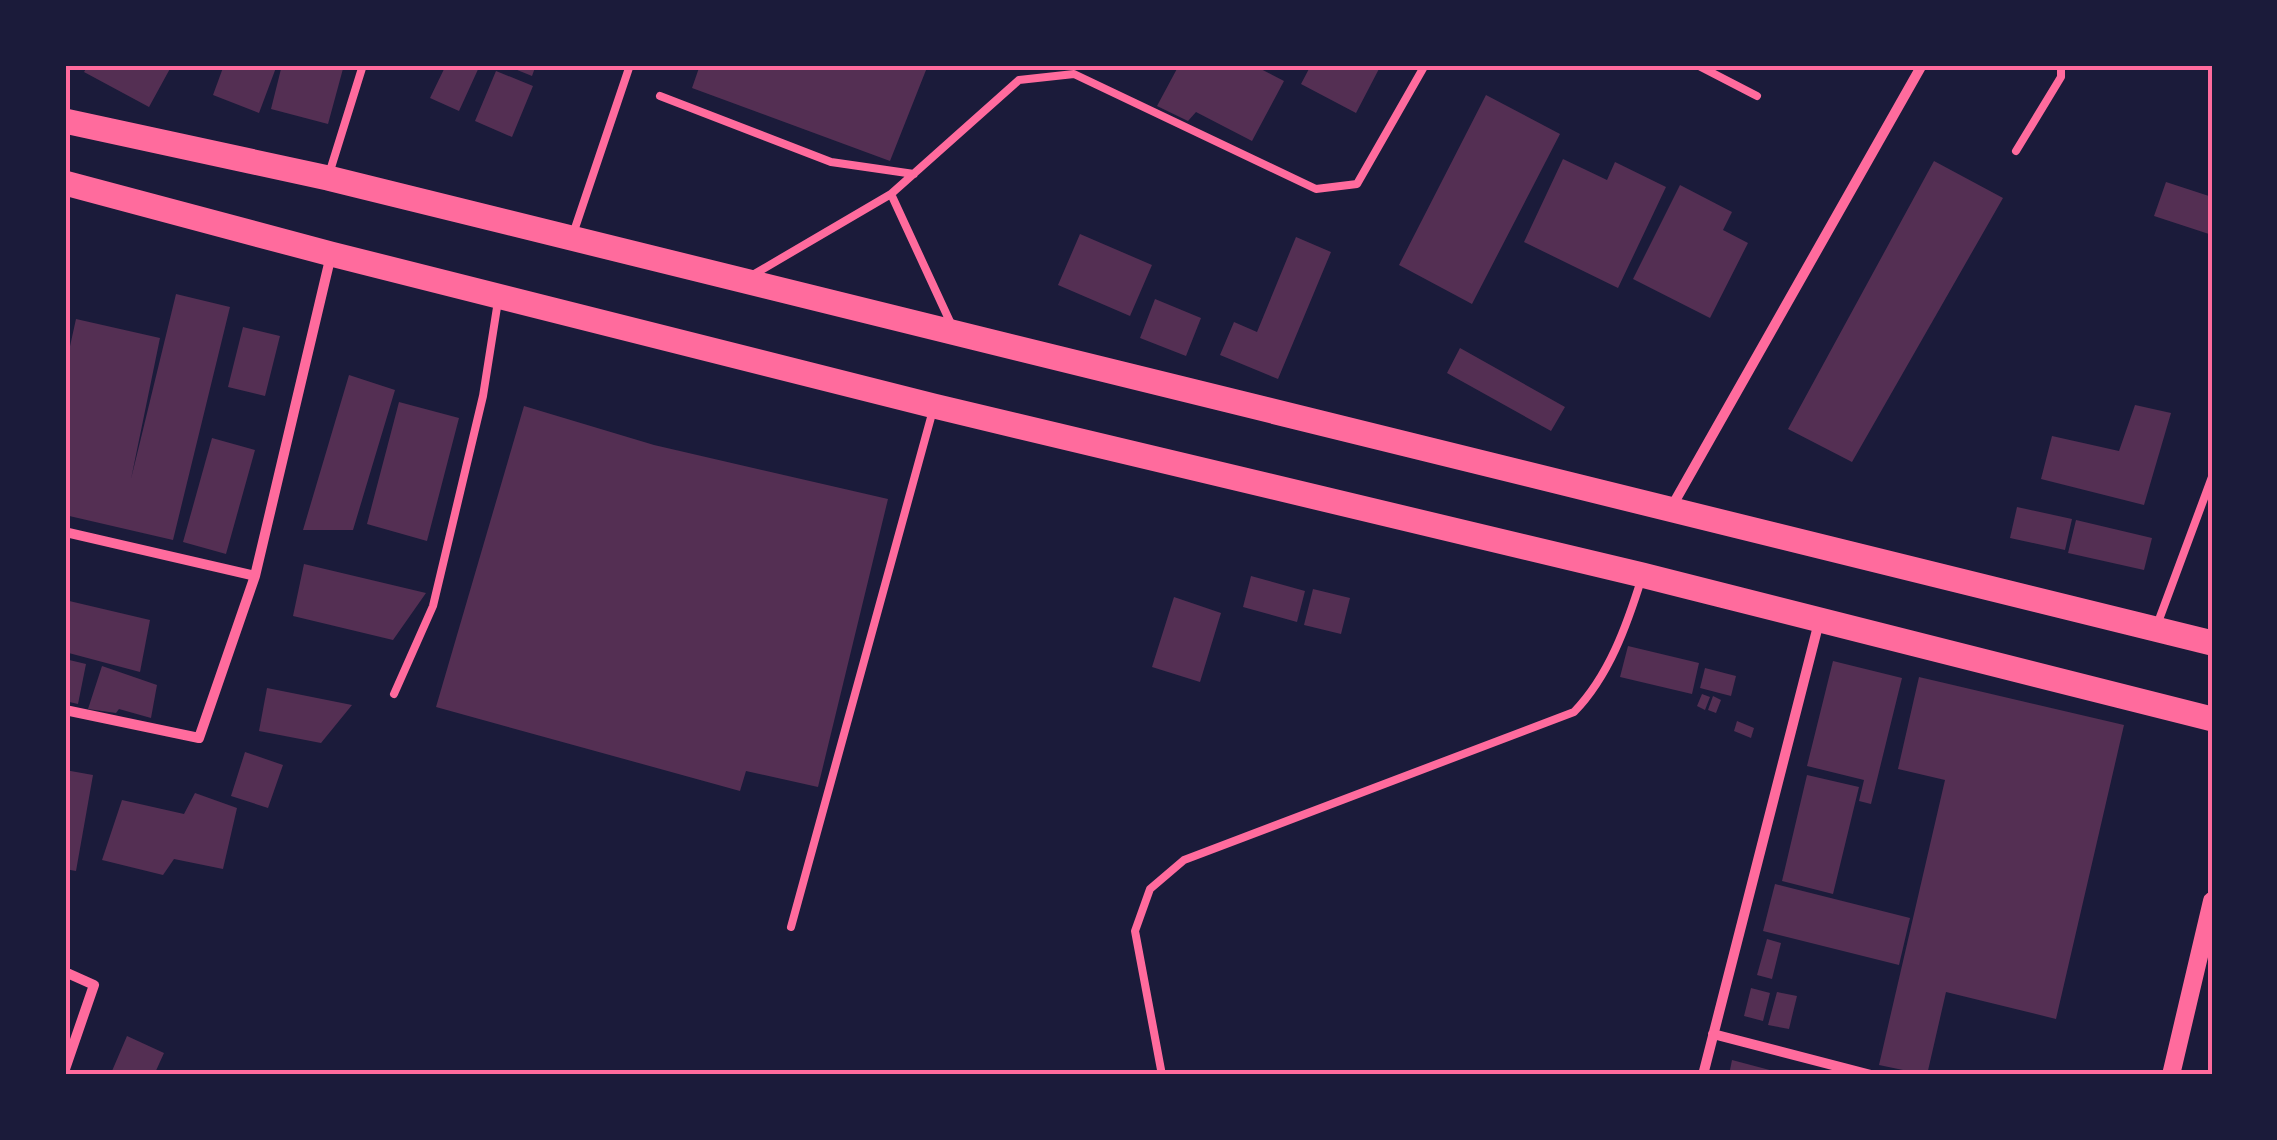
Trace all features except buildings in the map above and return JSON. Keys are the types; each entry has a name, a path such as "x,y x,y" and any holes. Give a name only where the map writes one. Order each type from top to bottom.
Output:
{"main road":[{"path":"65,121 328,178 2212,643"},
{"path":"65,183 934,406 1642,575 2212,720"}],"street":[{"path":"1669,512 1922,65"},
{"path":"65,710 200,738 255,576 331,254"},
{"path":"65,532 255,576"},
{"path":"1704,1075 1819,622"},
{"path":"2171,1075 2212,901"},
{"path":"65,972 94,985 65,1069"},
{"path":"1713,1034 1871,1075"}],"lane":[{"path":"328,178 363,65"},
{"path":"572,239 630,65"},
{"path":"1068,65 1074,74 1316,189 1357,184 1426,65"},
{"path":"1696,65 1757,96"},
{"path":"2016,151 2062,77 2061,65"},
{"path":"741,281 891,194 1019,80 1074,74"},
{"path":"660,96 831,162 914,174"},
{"path":"891,194 956,334"},
{"path":"394,694 434,606 483,396 499,297"},
{"path":"791,927 934,406"},
{"path":"2156,630 2212,476"},
{"path":"1162,1075 1135,931 1150,889 1184,860 1574,712 1592,694 1627,623 1642,575"}]}
